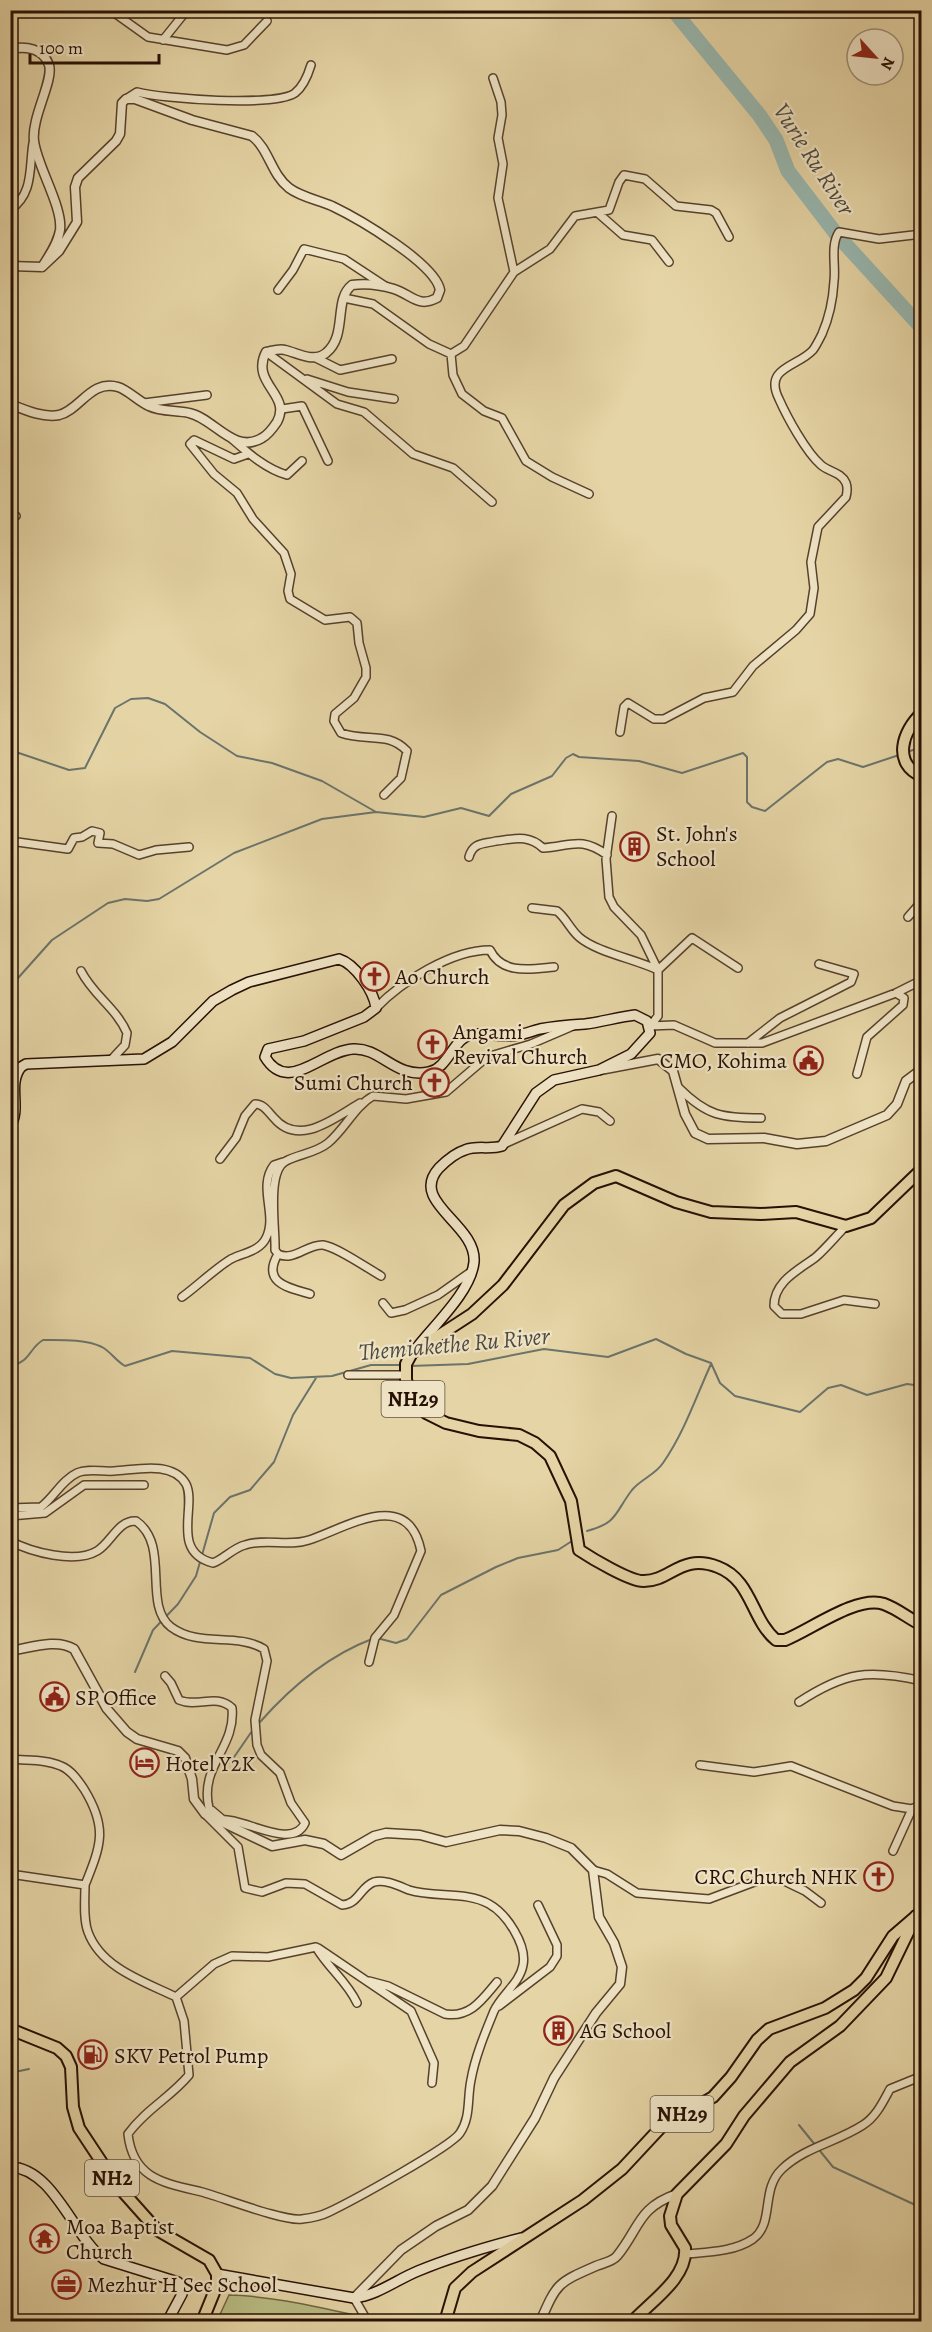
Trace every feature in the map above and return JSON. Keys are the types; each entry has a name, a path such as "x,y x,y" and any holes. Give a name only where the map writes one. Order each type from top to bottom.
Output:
{"main road":[{"path":"921,713 915,719 902,746 905,761 911,772 921,776"},
{"path":"10,1127 16,1108 14,1083 21,1067 112,1059 144,1059 172,1042 213,1000 249,982 339,959 352,966 373,997 376,1008 364,1017 304,1041 268,1049 265,1057 272,1068 280,1072 294,1073 327,1055 354,1048 366,1050 397,1069 415,1074 432,1072 441,1066 464,1039 472,1034 499,1038 634,1016 647,1021 650,1026 646,1038 631,1054 599,1070 554,1080 536,1093 502,1146 466,1149 442,1165 430,1189 436,1203 465,1233 474,1248 472,1271 459,1296 412,1353"},
{"path":"846,1226 871,1218 921,1169"},
{"name":"NH29","path":"846,1226 796,1212 761,1214 711,1212 676,1202 631,1181 616,1176 609,1177 581,1190 564,1205 503,1285 483,1305 412,1353 406,1364 405,1375 412,1397 426,1413 446,1423 479,1431 519,1435 536,1443 550,1456 571,1501 579,1550 632,1580 646,1582 684,1564 700,1563 719,1567 738,1580 750,1595 757,1614 776,1640 785,1640 858,1604 873,1601 887,1605 921,1624"},
{"path":"632,2322 676,2277 686,2254 672,2225 672,2204 676,2194 726,2144 744,2116 790,2062 840,2026 886,1978 919,1912"},
{"name":"NH29","path":"446,2322 455,2288 472,2272 531,2235 622,2169 663,2125 713,2097 731,2078 756,2040 769,2029 825,2008 854,1990 866,1978 893,1936 919,1912"},
{"name":"NH2","path":"10,2029 57,2048 66,2056 71,2067 73,2107 80,2127 116,2184 157,2230 209,2260 217,2274"},
{"path":"10,2167 28,2172 52,2193 69,2213 94,2253 104,2259 178,2282 182,2294 167,2322"},
{"path":"202,2322 217,2285 217,2274 354,2298 372,2296 395,2281 458,2255 531,2235"}],"street":[{"path":"96,10 113,12 148,37 227,50 244,45 267,21"},
{"path":"163,40 187,10"},
{"path":"10,49 23,46 33,49 44,56 50,67 49,78 38,106 29,184 21,201 10,210"},
{"path":"10,266 42,267 59,251 77,222 75,187 78,178 116,141 120,134 122,103 126,99 137,92 180,100 280,98 301,88 311,65"},
{"path":"493,78 502,109 498,138 502,169 498,198 514,272"},
{"path":"126,99 135,99 192,120 252,136 260,142 276,174 289,188 333,207 395,244 434,276 440,290 437,298 428,303 419,303 387,288 344,259 304,249 293,270 278,290"},
{"path":"33,140 61,228 42,267"},
{"path":"451,354 468,341 488,307 508,285 514,272 550,249 575,216 609,210 621,177 637,176 652,184 676,206 711,210 716,213 729,237"},
{"path":"598,213 623,235 651,240 669,262"},
{"path":"620,732 624,707 628,703 654,719 664,719 704,698 733,692 753,666 796,630 810,614 814,596 811,562 818,527 846,497 846,483 838,473 822,465 811,454 779,402 776,380 781,370 813,351 822,333 832,299 834,243 839,232 879,239 921,234"},
{"path":"316,358 325,354 336,340 347,289 352,285 364,284 387,288"},
{"path":"344,298 373,304 429,344 451,354"},
{"path":"266,352 282,349 316,358 340,370 392,359"},
{"path":"266,352 337,404 364,412 413,454 453,468 492,502"},
{"path":"230,437 246,443 262,438 274,427 282,409 280,401 264,379 262,368 266,352"},
{"path":"451,354 453,375 462,394 484,411 502,418 526,461 542,472 589,494"},
{"path":"299,377 348,392 394,399"},
{"path":"10,404 33,413 61,415 86,395 106,386 119,387 157,409 197,416 230,437 248,454 288,475 303,460"},
{"path":"144,403 207,394"},
{"path":"282,409 302,406 328,461"},
{"path":"248,454 234,459 207,444 194,440 190,444 214,474 237,493 253,519 284,553 291,574 288,591 290,599 325,620 350,617 357,622 358,643 366,668 366,677 354,698 335,714 334,721 341,733 354,737 390,738 398,742 407,752 402,778 384,795"},
{"path":"612,816 606,879 609,897 614,907 642,935 658,970 658,1016 650,1026"},
{"path":"10,841 68,849 74,838 96,831 100,832 98,843 113,844 134,855 189,847"},
{"path":"469,857 472,849 479,843 512,837 530,839 543,848 573,843 591,844 607,855"},
{"path":"908,917 921,901"},
{"path":"532,908 557,911 579,937 594,946 633,958 658,970"},
{"path":"658,970 692,938 738,968"},
{"path":"376,1008 409,978 466,952 490,950 499,962 520,969 554,967"},
{"path":"748,1043 780,1018 851,982 854,978 854,974 819,964"},
{"path":"81,971 87,984 117,1016 127,1033 125,1045 112,1059"},
{"path":"650,1026 674,1025 715,1043 748,1043 779,1039 896,993 921,980"},
{"path":"857,1074 867,1037 903,1005 904,998 896,993"},
{"path":"220,1159 236,1138 245,1116 255,1104 264,1107 284,1127 311,1129 331,1123 368,1099 379,1096 414,1099 446,1092 487,1057 531,1044 575,1024"},
{"path":"599,1070 658,1059 673,1071 688,1125 702,1137 764,1138 797,1144 816,1144 838,1138 887,1114 897,1104 906,1081 921,1069"},
{"path":"677,1086 692,1102 712,1114 737,1118 761,1118"},
{"path":"182,1297 230,1260 258,1247 265,1240 269,1223 266,1179 274,1165 326,1145 368,1099"},
{"path":"502,1146 582,1109 599,1112 610,1121"},
{"path":"283,1162 273,1178 275,1250 278,1254 290,1256 305,1249 326,1246 381,1276"},
{"path":"846,1226 815,1257 788,1277 774,1298 774,1306 783,1314 801,1314 844,1300 874,1304"},
{"path":"278,1254 273,1268 277,1281 283,1287 310,1294"},
{"path":"383,1303 391,1313 405,1310 445,1291 472,1271"},
{"path":"348,1375 405,1375"},
{"path":"10,1508 40,1507 68,1479 82,1471 146,1468 166,1470 184,1482 189,1491 186,1522 189,1542 205,1561 213,1563 243,1545 268,1541 296,1543 368,1516 395,1518 406,1524 414,1534 421,1551 394,1615 375,1638 369,1662"},
{"path":"10,1516 45,1513 84,1485 144,1485"},
{"path":"10,1541 37,1553 83,1555 97,1551 124,1524 136,1521 150,1538 157,1565 157,1599 168,1624 188,1635 212,1640 253,1642 264,1649 267,1661 255,1720 257,1745 261,1755 280,1773 291,1803 305,1823 296,1832 276,1834 232,1819 220,1820"},
{"path":"10,1651 50,1644 68,1645 74,1649 106,1709 127,1732 137,1739 178,1751 185,1758 192,1779 194,1799 238,1847 242,1882 250,1890 262,1892 286,1882 305,1884 342,1905 355,1901 367,1887 380,1881 424,1894 478,1899 492,1906 519,1940 523,1965 519,1976 495,2009 471,2080 467,2118 460,2133 436,2152 327,2213 300,2220 279,2217 228,2198 159,2181 144,2172 134,2159 128,2134 140,2118 178,2088 189,2075 184,2021 176,1997 113,1964 97,1948 88,1931 85,1885 100,1844 100,1825 94,1804 68,1769 53,1763 10,1759"},
{"path":"799,1702 841,1677 889,1674 921,1682"},
{"path":"165,1676 179,1700 192,1704 222,1701 232,1708 231,1734 206,1782 209,1808 220,1820"},
{"path":"700,1765 729,1771 754,1772 791,1766 801,1768 831,1783 893,1806 912,1809"},
{"path":"893,1851 912,1809 921,1804"},
{"path":"206,1814 272,1846 305,1840 324,1844 341,1855 374,1836 386,1833 420,1835 446,1842 500,1830 519,1831 571,1848 593,1870 607,1874 637,1893 701,1899 725,1895 757,1881 776,1877 806,1891 821,1903"},
{"path":"368,2322 354,2298 401,2250 436,2226 468,2210 492,2186 535,2118 558,2071 596,2013 620,1984 622,1967 614,1943 599,1917 593,1870"},
{"path":"10,1875 85,1885"},
{"path":"495,2009 550,1966 557,1956 557,1945 538,1905"},
{"path":"176,1997 214,1964 232,1956 268,1957 316,1947 411,2011 434,2063 432,2083"},
{"path":"316,1947 324,1960 351,1989 357,2003"},
{"path":"361,1979 388,1986 445,2014 455,2016 468,2012 497,1982"},
{"path":"686,2254 733,2248 751,2241 759,2234 765,2222 771,2182 790,2162 821,2144 863,2126 881,2106 890,2089 921,2076"},
{"path":"540,2322 552,2292 561,2282 616,2257 641,2216 657,2202 676,2194"}],"green space":[{"path":"229,2295 260,2297 307,2305 354,2315 358,2321 217,2321"}],"waterway":[{"name":"Vurie Ru River","path":"673,10 760,116 776,140 788,171 837,235 922,328"},
{"path":"10,750 69,770 85,768 115,708 131,699 148,698 165,704 200,732 237,756 272,763 322,781 376,812"},
{"name":"Vurie Ru River","path":"907,752 922,747"},
{"name":"Vurie Ru River","path":"10,987 52,940 108,903 125,899 147,901 159,899 234,853 322,819 376,812 424,817 461,808 489,816 511,794 552,776 566,758 573,754 579,757 639,761 682,773 743,753 747,757 747,802 752,807 765,811 827,762 838,759 863,767 899,755"},
{"name":"Themiakethe Ru River","path":"410,1366 468,1364 544,1349 608,1357 656,1339 711,1363 720,1383 735,1396 800,1412 828,1388 841,1385 867,1395 907,1384 922,1386"},
{"name":"Themiakethe Ru River","path":"10,1366 26,1358 43,1340 73,1340 96,1344 125,1366 172,1351 250,1358 275,1374 291,1378 332,1376 371,1365 401,1365"},
{"path":"587,1531 605,1524 615,1516 632,1490 663,1463 683,1427 711,1364"},
{"path":"135,1672 153,1630 178,1604 196,1576 214,1513 230,1497 250,1490 274,1462 293,1415 316,1378"},
{"path":"377,1638 396,1643 407,1639 441,1595 496,1567 518,1558 558,1550 572,1541"},
{"path":"260,1722 311,1674 340,1654 372,1639"},
{"path":"230,1763 252,1731"},
{"path":"10,2073 29,2069"},
{"path":"799,2125 833,2167 922,2208"}],"place":[{"name":"St. John's School","path":"635,846"},
{"name":"Ao Church","path":"374,976"},
{"name":"Angami Revival Church","path":"432,1044"},
{"name":"CMO, Kohima","path":"808,1060"},
{"name":"Sumi Church","path":"434,1082"},
{"name":"SP Office","path":"54,1697"},
{"name":"Hotel Y2K","path":"144,1763"},
{"name":"CRC Church NHK","path":"878,1876"},
{"name":"AG School","path":"559,2030"},
{"name":"SKV Petrol Pump","path":"93,2055"},
{"name":"Moa Baptist Church","path":"45,2239"},
{"name":"Mezhur H Sec School","path":"66,2284"}]}
